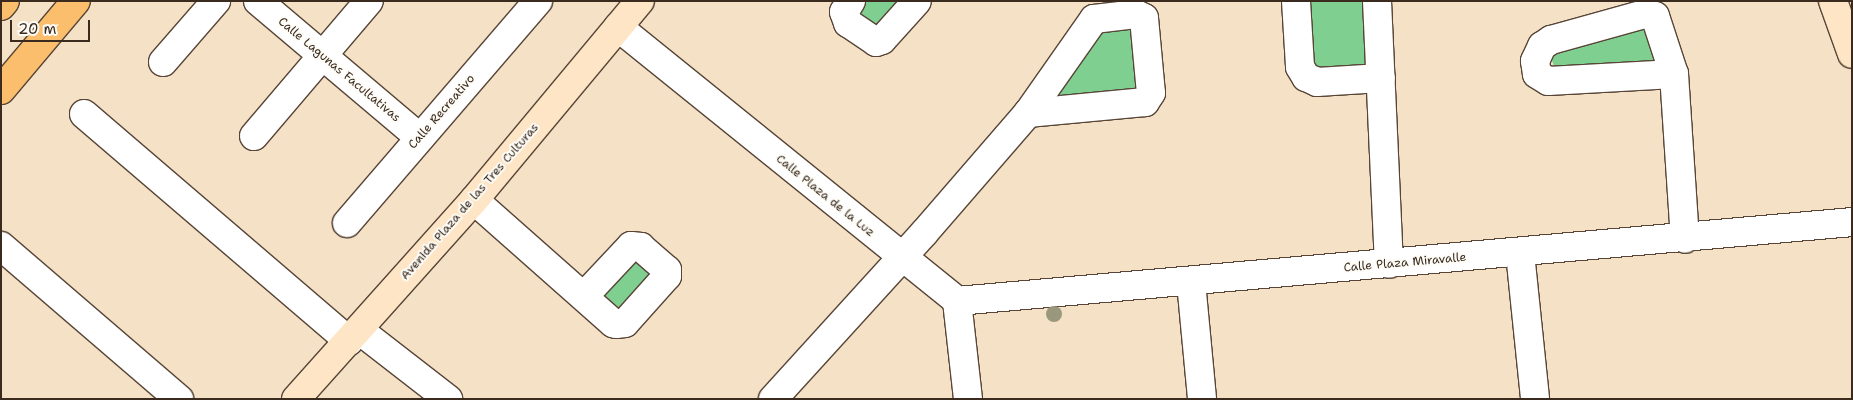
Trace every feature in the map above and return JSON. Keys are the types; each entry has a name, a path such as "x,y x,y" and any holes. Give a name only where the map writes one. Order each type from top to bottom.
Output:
{"highway":[{"path":"1,6 5,1"},
{"path":"1,90 76,1"}],"street":[{"path":"163,62 216,1"},
{"name":"Calle Lagunas Facultativas","path":"258,1 420,138"},
{"path":"254,136 369,1"},
{"name":"Calle Recreativo","path":"347,223 538,1"},
{"name":"Avenida Plaza de las Tres Culturas","path":"296,399 474,200 640,1"},
{"path":"851,1 844,12 848,23 876,42 882,40 917,1"},
{"path":"1296,1 1300,67 1306,77 1317,82 1381,78"},
{"path":"1377,1 1389,264"},
{"path":"1833,1 1852,54"},
{"path":"1674,74 1548,81 1537,74 1535,61 1542,46 1551,40 1649,13 1656,19 1674,74 1685,239"},
{"path":"777,397 901,259 1028,113 1094,19 1136,14 1144,18 1151,93 1145,102 1028,113"},
{"name":"Calle Plaza de la Luz","path":"618,27 901,259 957,301"},
{"path":"84,114 354,335 385,350 448,399"},
{"path":"474,200 584,296"},
{"name":"Calle Plaza Miravalle","path":"957,301 1685,239 1852,222"},
{"path":"1,246 179,399"},
{"path":"1520,253 1535,399"},
{"path":"1191,282 1202,399"},
{"path":"957,301 968,399"}],"green space":[{"path":"866,1 903,1 875,32 855,14"},
{"path":"1305,1 1366,1 1366,73 1305,73"},
{"path":"1130,23 1142,90 1059,101 1053,92 1102,28"},
{"path":"1648,23 1659,60 1655,68 1561,71 1554,66 1551,58 1555,51"},
{"path":"636,258 656,276 623,313 603,295"}]}
